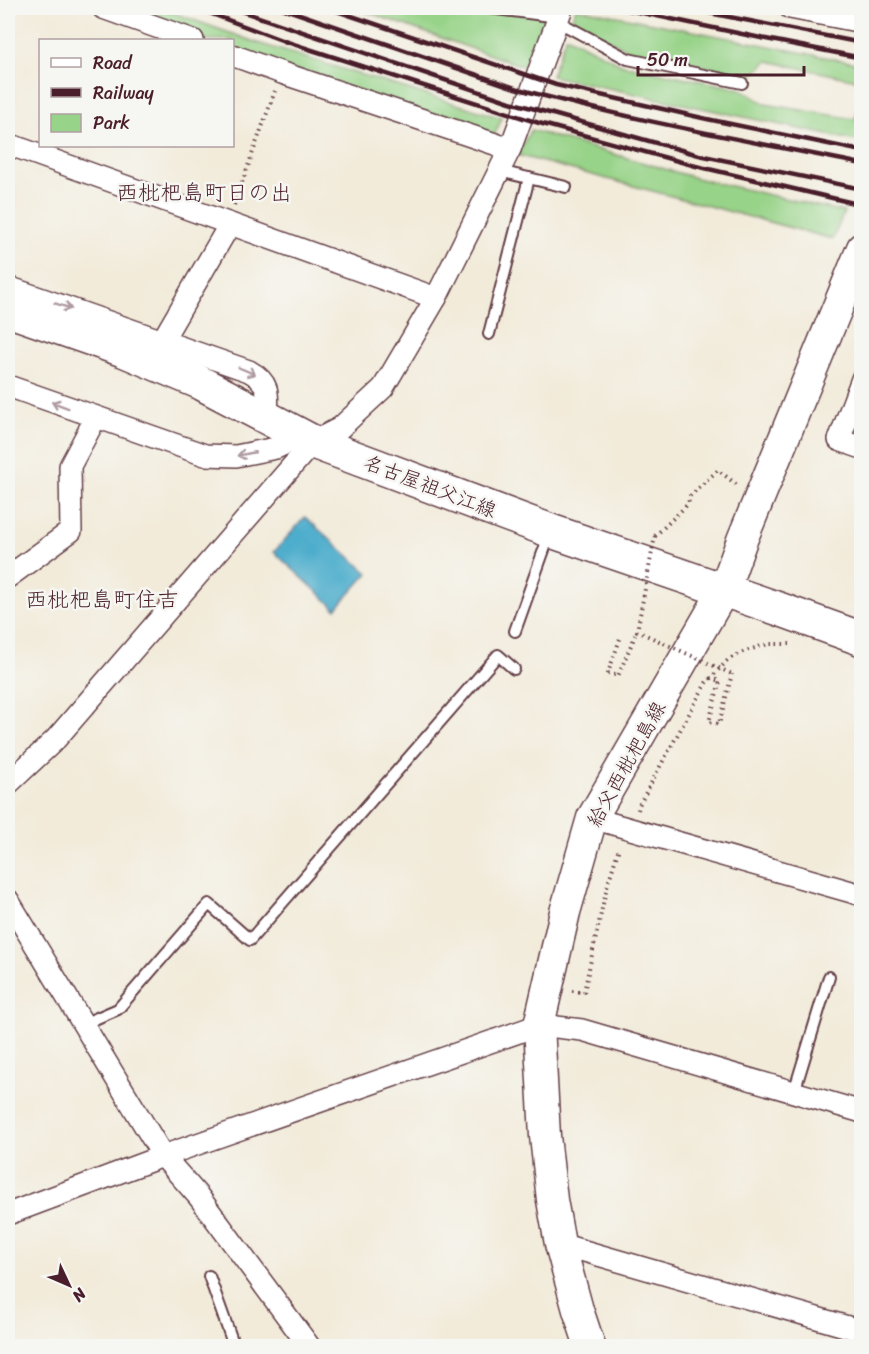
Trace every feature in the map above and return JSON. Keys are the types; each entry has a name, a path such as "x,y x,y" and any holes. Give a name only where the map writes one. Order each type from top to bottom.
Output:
{"main road":[{"name":"給父西枇杷島線","path":"590,1347 560,1244 552,1200 545,1136 539,1025 565,912 592,818 724,590 746,529 861,248"},
{"name":"名古屋祖父江線","path":"8,310 123,350 199,382 308,439 551,531 861,639"}],"street":[{"path":"103,8 190,39"},
{"path":"790,8 839,12 861,22"},
{"path":"8,386 205,455 236,456 276,448 340,428 383,388 436,298 510,149 559,15"},
{"path":"234,56 282,74 510,149"},
{"path":"8,144 436,298"},
{"path":"162,341 229,223"},
{"path":"8,287 249,371 260,377 268,393 267,418"},
{"path":"861,380 839,440 861,448"},
{"path":"8,577 71,531 70,466 96,417"},
{"path":"8,784 55,740 308,439"},
{"path":"592,818 861,895"},
{"path":"8,900 163,1156 199,1197 309,1347"},
{"path":"8,1214 163,1156 539,1025 582,1030 861,1112"},
{"path":"560,1244 861,1330"},
{"path":"859,1347 861,1338"}],"lane":[{"path":"489,8 559,15 628,59 742,83"},
{"path":"499,171 566,187"},
{"path":"489,334 529,178"},
{"path":"515,631 551,531"},
{"path":"83,1024 118,1009 209,904 249,940 498,655 514,669"},
{"path":"794,1092 829,976"},
{"path":"209,1276 234,1347"}],"path":[{"path":"229,223 282,74"},
{"path":"620,639 608,673 618,676 637,631 655,536 688,504 690,496 718,470 742,489"},
{"path":"637,631 732,674 719,724 709,722 720,681 710,678"},
{"path":"547,989 584,992 606,890 620,846 637,820 639,805 706,683 729,659 745,651 768,644 793,644"}],"green space":[{"path":"110,8 160,8 258,43 502,118 494,136 234,50 234,39 203,39"},
{"path":"355,8 550,8 525,67"},
{"path":"576,8 861,64 861,81 768,61 752,76 632,52 571,21"},
{"path":"566,36 623,65 741,89 765,104 855,119 861,99 861,142 551,76"},
{"path":"531,130 696,178 844,212 833,239 517,155"}],"water":[{"path":"305,517 368,573 336,609 274,552"}],"railway":[{"path":"196,8 284,41 539,123 696,166 862,205"},
{"path":"232,8 510,102 699,155 862,189"},
{"path":"282,8 515,88 644,120 862,164"},
{"path":"328,8 556,85 862,151"},
{"path":"619,8 862,58"},
{"path":"684,8 862,43"}],"district":[{"name":"西枇杷島町日の出","path":"204,192"},
{"name":"西枇杷島町住吉","path":"102,599"}]}
